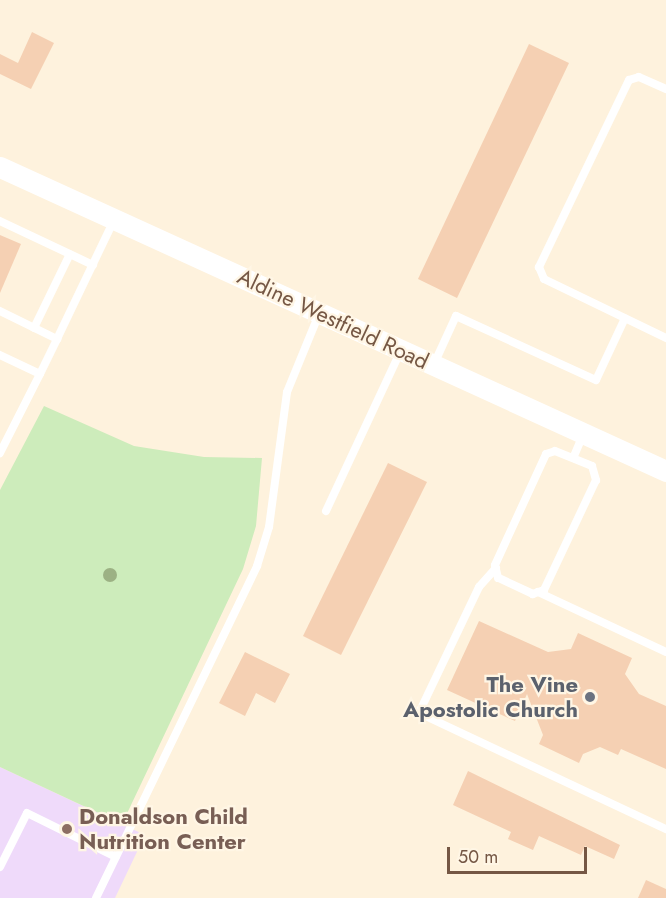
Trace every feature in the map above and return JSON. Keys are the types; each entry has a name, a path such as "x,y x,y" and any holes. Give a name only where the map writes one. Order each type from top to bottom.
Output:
{"main road":[{"name":"Aldine Westfield Road","path":"0,167 666,471"}],"lane":[{"path":"666,89 639,77 629,80 539,267 544,279 666,338"},
{"path":"0,453 115,219"},
{"path":"0,221 93,265"},
{"path":"34,327 70,254"},
{"path":"0,311 57,339"},
{"path":"96,898 257,566 269,527 287,392 320,313"},
{"path":"434,365 456,316 596,380 625,318"},
{"path":"326,512 401,350"},
{"path":"0,355 40,374"},
{"path":"574,456 584,434"},
{"path":"538,592 544,590 596,480 592,466 574,456 546,454 496,568 479,586 419,712 666,829"},
{"path":"496,568 498,578 538,592 666,652"},
{"path":"0,867 27,813 116,857"}],"shaded area":[{"name":"Donaldson Child Nutrition Center","path":"0,767 145,835 115,898 0,898"}],"green space":[{"path":"44,406 134,446 204,457 262,458 256,526 243,569 122,824 0,767 0,490"}],"building":[{"path":"32,32 54,43 31,89 0,74 0,54 18,63"},
{"path":"529,44 569,63 457,298 418,279"},
{"path":"0,235 21,244 0,293"},
{"path":"388,463 427,482 341,655 303,636"},
{"path":"479,621 548,652 571,649 578,633 632,658 625,674 639,694 666,706 666,769 621,749 618,755 600,747 583,754 579,763 539,744 543,735 527,694 515,721 447,690"},
{"path":"245,652 290,674 275,703 256,693 245,716 219,703"},
{"path":"468,771 620,845 614,859 585,846 581,855 539,836 533,850 508,839 511,832 453,805"},
{"path":"646,880 666,889 666,898 638,898"}],"place":[{"name":"The Vine Apostolic Church","path":"590,697"},
{"name":"Donaldson Child Nutrition Center","path":"67,829"}]}
